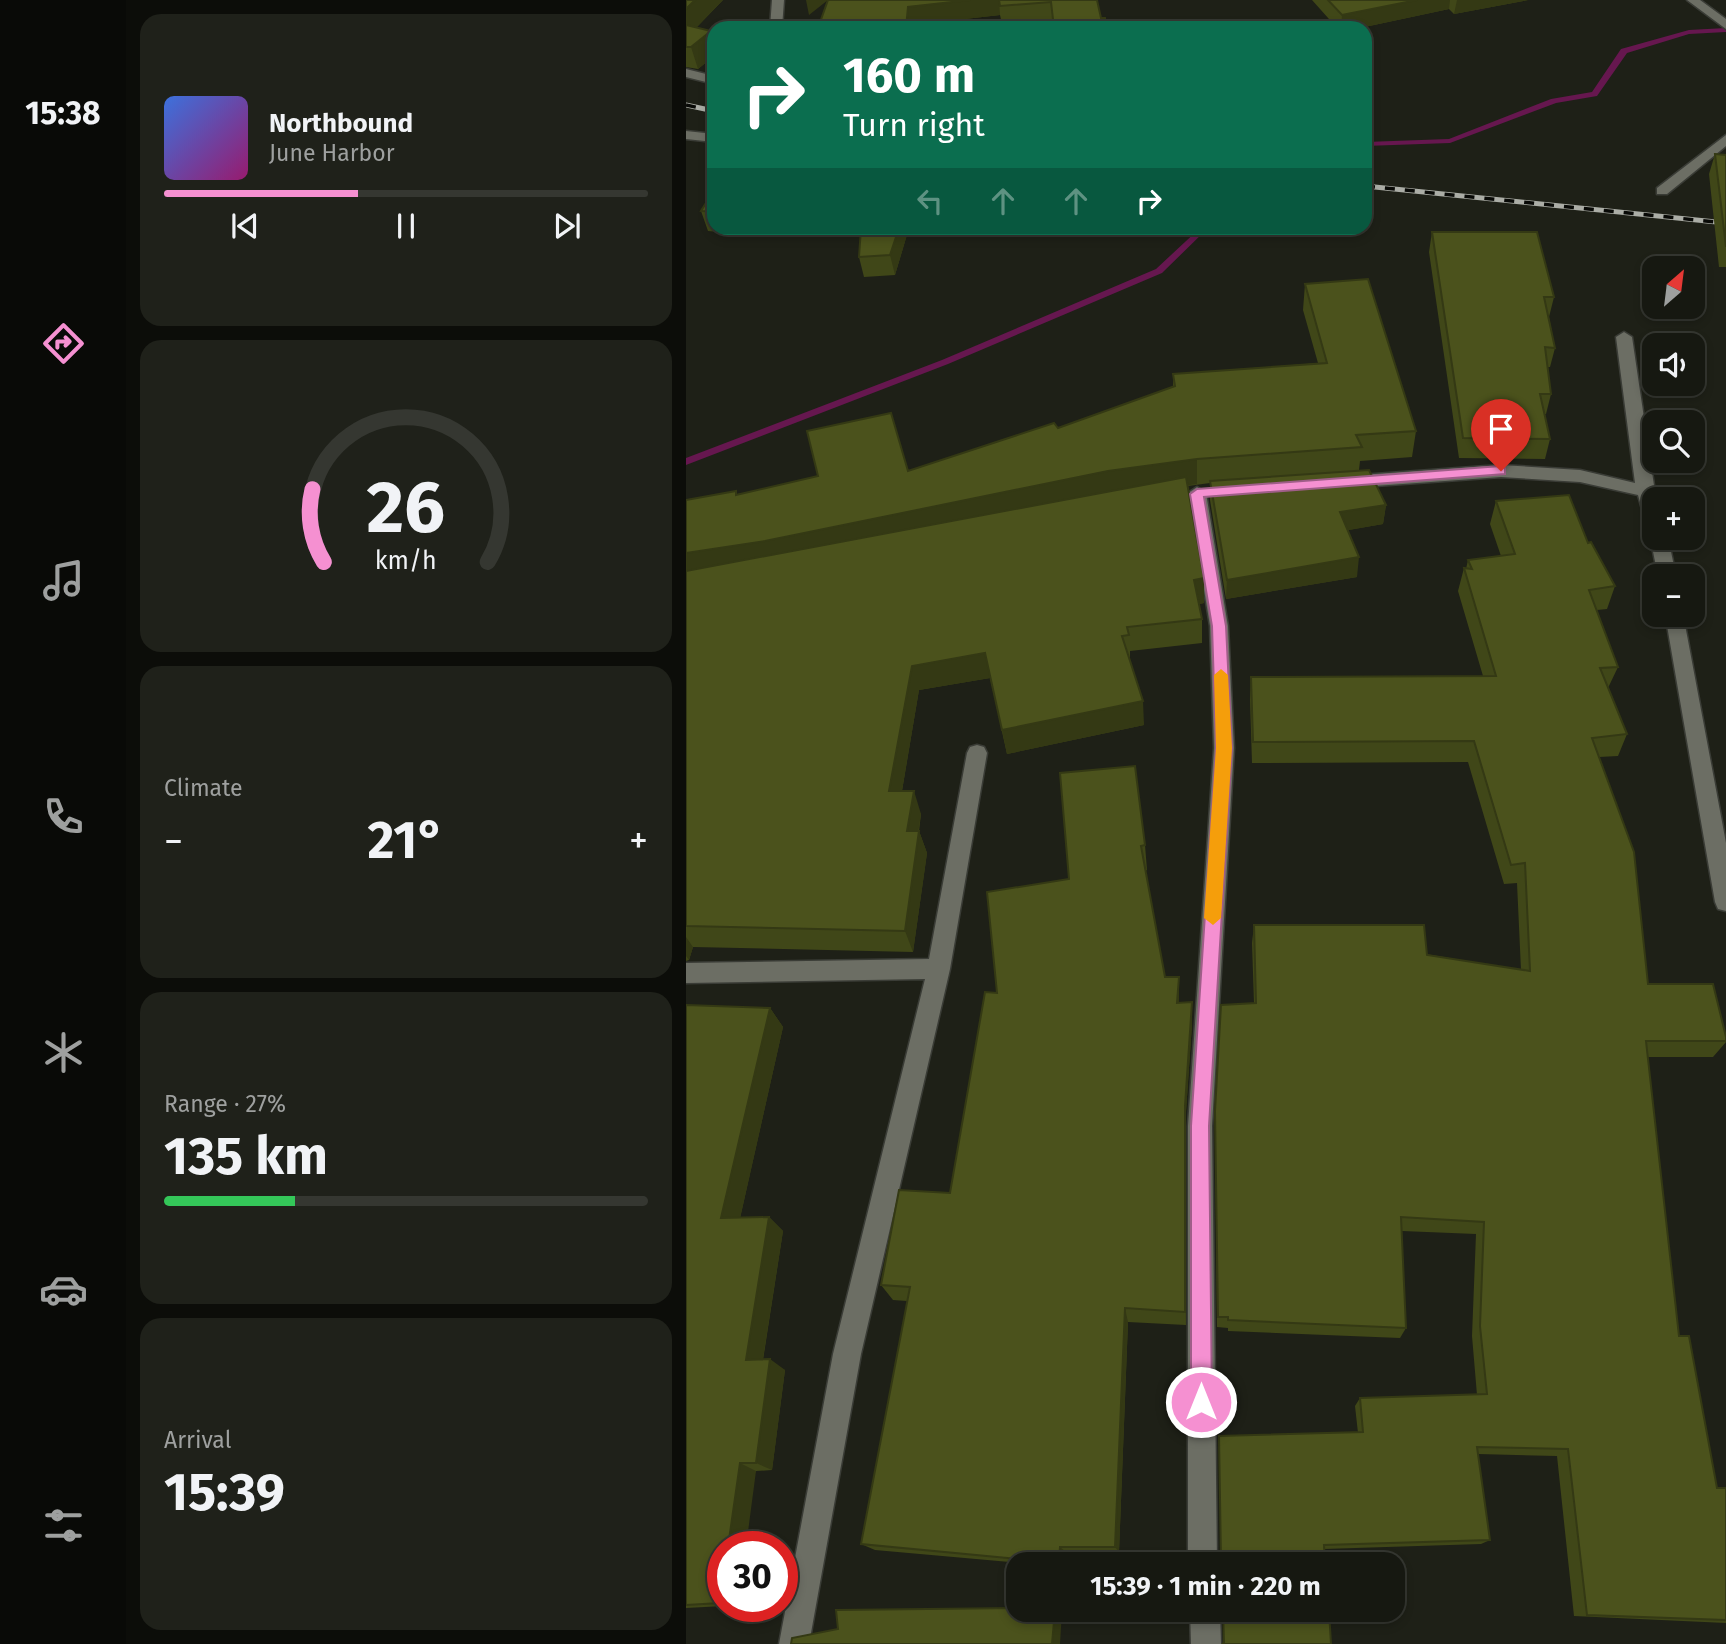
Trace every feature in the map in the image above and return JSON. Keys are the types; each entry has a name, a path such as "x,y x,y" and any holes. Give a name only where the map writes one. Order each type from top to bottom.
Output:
{"street":[{"path":"776,21 778,0"},
{"path":"1692,0 1726,25"},
{"path":"686,73 707,78"},
{"path":"686,135 707,137"},
{"path":"1661,191 1726,139"},
{"path":"1624,337 1644,487"},
{"path":"1330,483 1501,471 1580,476 1642,490"},
{"path":"1197,494 1219,626 1224,748 1200,1126 1203,1552"},
{"path":"1676,627 1726,902"},
{"path":"794,1644 847,1354 939,969 977,753"},
{"path":"686,973 939,969"},
{"path":"1205,1622 1206,1644"}],"building":[{"path":"686,0 695,0 686,9"},
{"path":"828,0 970,0 908,7 907,21 820,21"},
{"path":"999,0 1097,0 1101,18 1105,18 1105,21 1053,21 1051,2 1000,6"},
{"path":"1328,0 1417,0 1342,15"},
{"path":"686,25 707,30 707,34 691,47 686,47"},
{"path":"1715,154 1726,155 1726,247"},
{"path":"1432,232 1537,232 1554,297 1544,297 1555,348 1545,347 1551,394 1540,394 1550,439 1463,438"},
{"path":"861,235 897,235 890,255 859,257"},
{"path":"1368,279 1416,431 1356,435 1362,447 1197,459 1108,471 765,541 686,553 686,500 736,491 736,495 818,476 807,431 891,413 908,471 1054,423 1058,428 1175,386 1173,374 1327,363 1305,284"},
{"path":"1369,470 1386,505 1340,512 1359,557 1227,580 1210,481"},
{"path":"1186,477 1204,578 1194,580 1202,619 1127,627 1129,635 1122,636 1143,701 1002,730 985,653 912,666 889,791 914,791 907,831 919,831 905,931 686,926 686,571"},
{"path":"1569,495 1588,543 1591,542 1615,586 1589,590 1618,667 1600,668 1627,734 1592,738 1634,852 1648,984 1713,984 1726,1037 1726,1041 1646,1041 1679,1336 1689,1336 1717,1488 1726,1488 1726,1620 1587,1615 1568,1449 1477,1447 1490,1540 1324,1545 1324,1552 1221,1552 1219,1436 1363,1432 1360,1398 1487,1394 1480,1326 1484,1222 1401,1217 1406,1328 1228,1320 1228,1317 1218,1317 1215,1111 1221,1005 1256,1003 1254,925 1424,925 1427,955 1530,971 1525,863 1511,865 1474,741 1253,742 1251,677 1496,676 1464,568 1472,569 1468,560 1515,554 1496,501"},
{"path":"1135,766 1145,845 1141,846 1165,977 1179,977 1177,1003 1192,1002 1185,1106 1185,1312 1125,1308 1115,1547 1060,1547 1060,1552 1006,1552 1006,1558 861,1544 910,1287 881,1285 899,1190 950,1193 985,992 997,993 987,892 1069,879 1060,773"},
{"path":"686,1005 770,1008 721,1218 769,1217 746,1360 770,1359 756,1463 740,1463 730,1531 707,1531 707,1604 686,1605"},
{"path":"1006,1608 1006,1622 1054,1622 1052,1644 791,1644 792,1638 838,1629 836,1610"},
{"path":"1223,1622 1330,1622 1331,1644 1222,1644"}],"waterway":[{"path":"1372,144 1450,141 1554,101 1594,94 1624,51 1689,32 1726,30"},
{"path":"686,462 945,362 1159,271 1197,235"}],"railway":[{"path":"686,105 707,110"},
{"path":"1372,187 1726,223"}],"slow traffic":[{"path":"1213,918 1224,748 1221,675"}],"route":[{"path":"1201,1402 1200,1126 1224,748 1219,626 1197,494 1501,471"}]}
